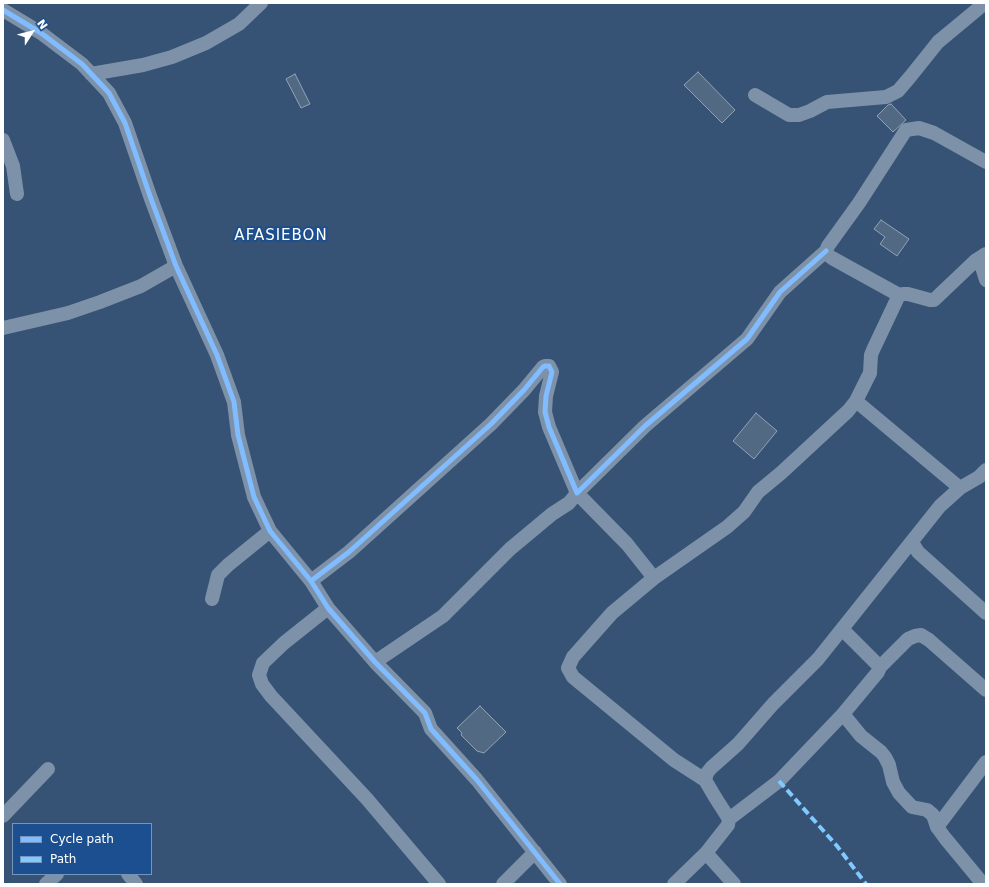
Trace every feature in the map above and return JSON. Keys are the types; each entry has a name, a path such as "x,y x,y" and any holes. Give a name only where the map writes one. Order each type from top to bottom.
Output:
{"street":[{"path":"91,74 143,65 206,44 239,24 261,3"},
{"path":"755,95 789,115 798,115 810,111 827,102 886,97 898,90 938,42 985,3"},
{"path":"3,10 41,33 82,64 109,93 125,123 176,266 216,355 234,402 238,435 254,497 270,531 311,582 328,608 375,662 426,713 431,729 477,780 560,884"},
{"path":"375,662 443,616 510,549 552,514 569,503 577,493 645,426 747,339 780,292 826,251 906,130 919,128 934,133 986,162"},
{"path":"3,140 13,166 17,194"},
{"path":"826,251 832,258 898,295 908,294 930,300 934,300 940,296 975,261 985,254"},
{"path":"985,254 982,267 986,280"},
{"path":"3,328 68,314 141,286 176,266"},
{"path":"674,884 706,853 728,825 729,819 705,780 668,756 573,677 568,668 573,657 612,613 654,578 727,527 744,512 758,492 825,433 856,401 870,373 871,355 898,295"},
{"path":"311,582 366,537 491,424 545,366 549,366 552,372 546,396 545,412 549,427 577,493 627,544 654,578"},
{"path":"856,401 960,488"},
{"path":"705,780 707,773 711,768 738,744 773,704 818,659 940,506 960,488 984,476"},
{"path":"212,599 218,575 270,531"},
{"path":"912,542 918,552 986,612"},
{"path":"328,608 284,643 264,663 259,675 262,684 271,696 367,799 439,884"},
{"path":"842,629 880,667"},
{"path":"729,819 779,781 843,714 878,672 880,667 908,639 921,635 930,640 986,690"},
{"path":"843,714 861,736 885,757 889,765 893,782 900,793 912,807 927,810 933,815 937,827 983,884"},
{"path":"937,827 986,762"},
{"path":"3,816 48,769"},
{"path":"502,884 535,852"},
{"path":"706,853 734,884"},
{"path":"46,884 56,875"},
{"path":"129,875 136,884"}],"building":[{"path":"698,72 735,110 722,123 684,85"},
{"path":"295,74 310,104 301,108 286,79"},
{"path":"891,104 906,120 893,132 877,116"},
{"path":"881,220 909,239 897,256 880,244 885,237 874,229"},
{"path":"756,413 777,431 754,459 733,441"},
{"path":"480,706 506,732 484,753 477,751 461,735 462,733 457,728"}],"marked path":[{"path":"779,781 837,846 866,884"}],"cycle path":[{"path":"3,10 41,33 82,64 109,93 125,123 176,266 217,355 234,402 238,435 254,497 270,531 311,581 328,608 375,662 425,713 431,729 477,780 560,884"},
{"path":"311,581 349,552 491,424 545,366 549,366 552,372 546,396 545,412 549,427 577,493 645,426 747,339 780,292 826,251"}],"district":[{"name":"AFASIEBON","path":"281,236"}]}
